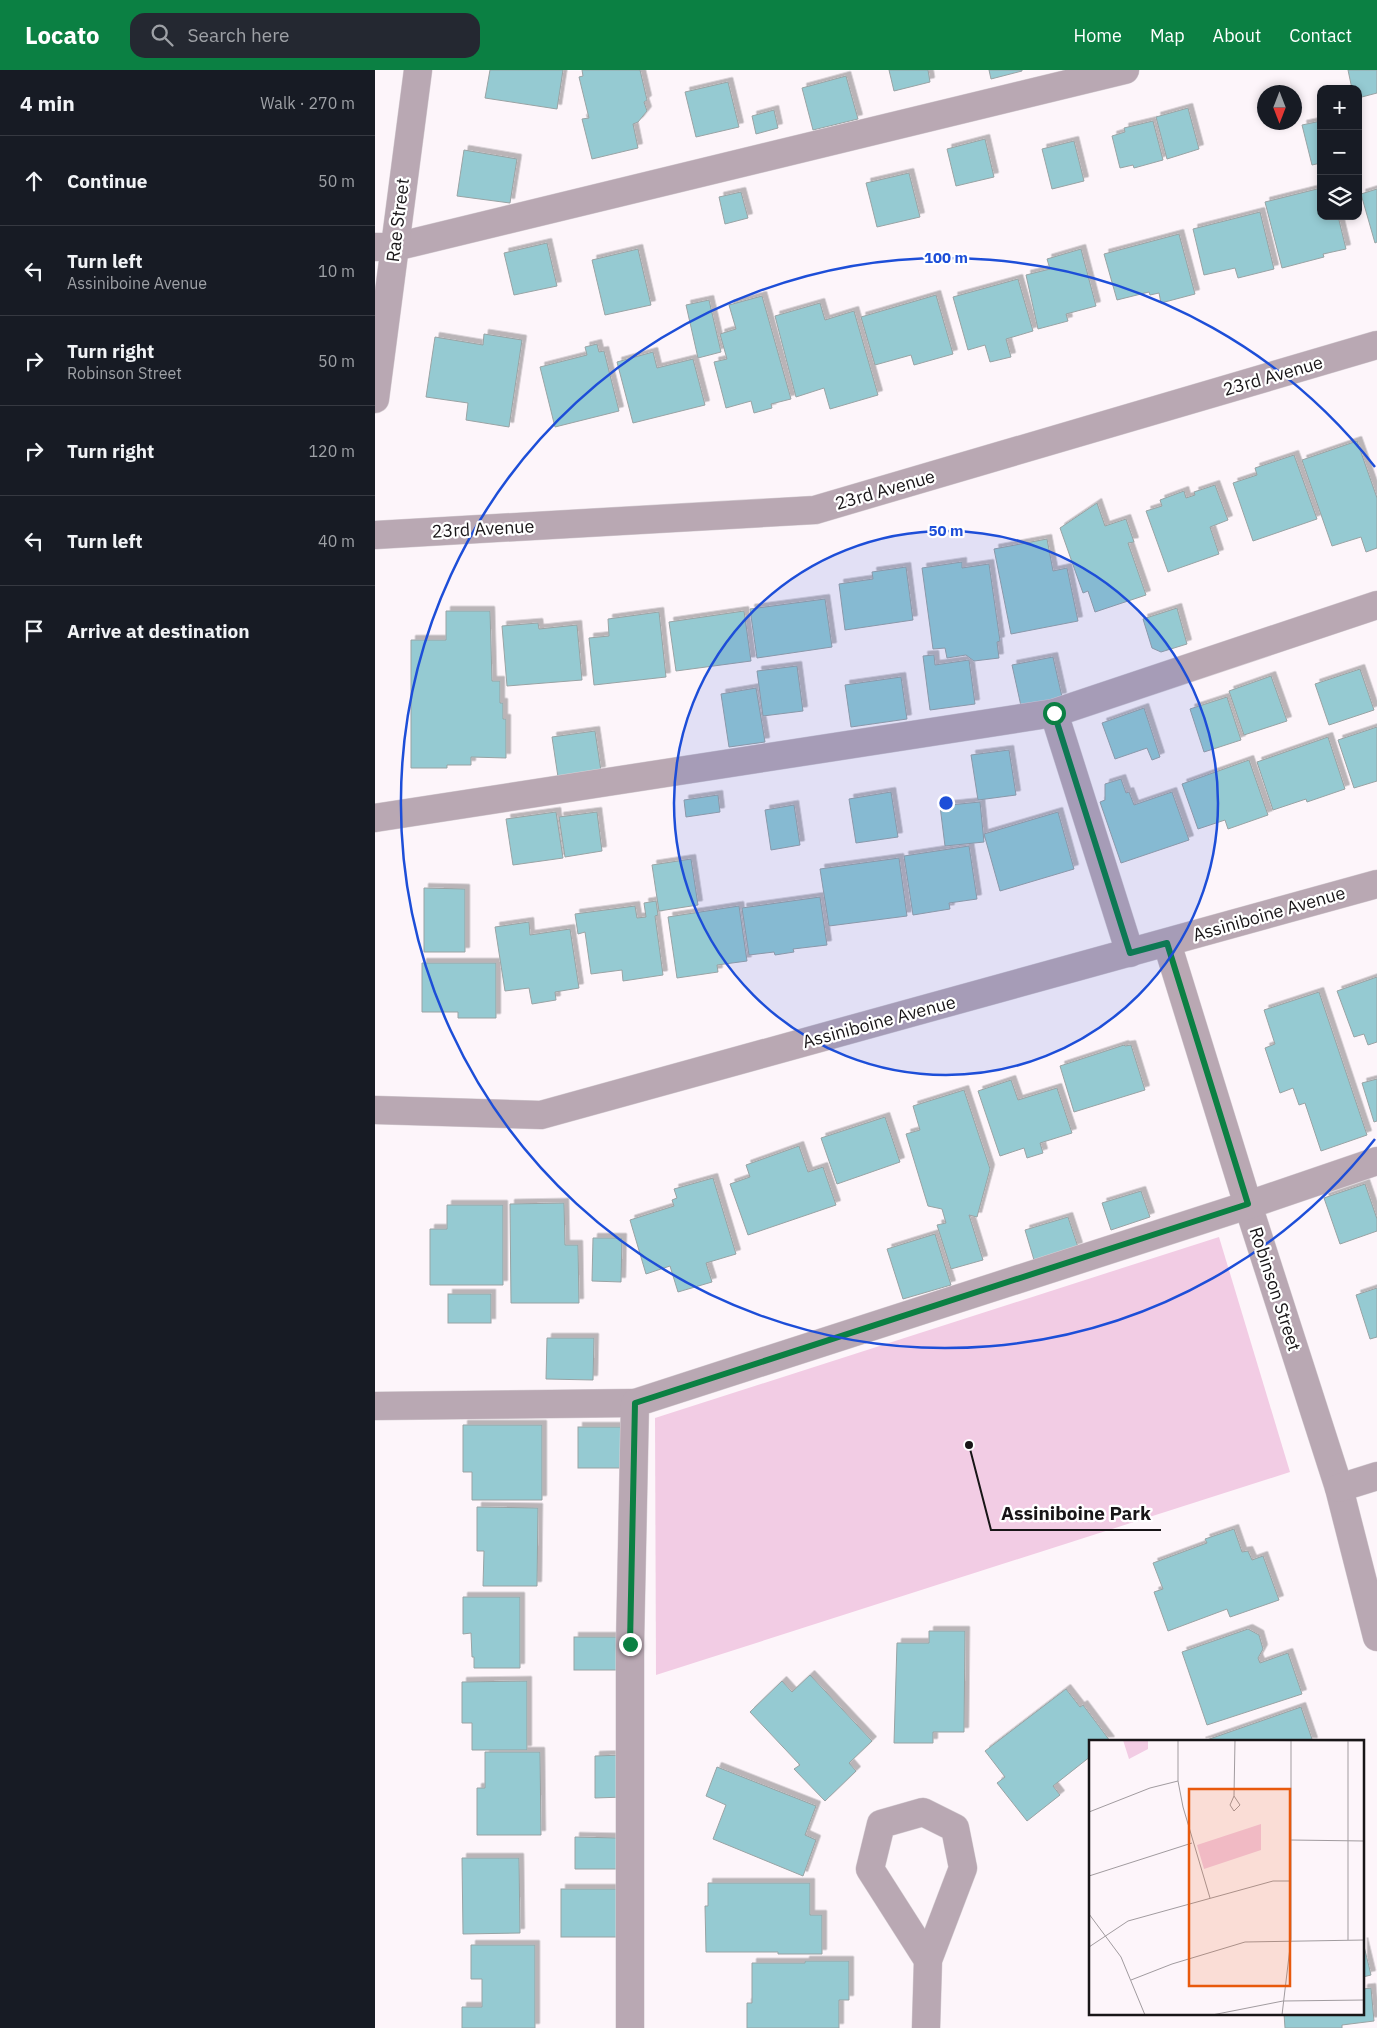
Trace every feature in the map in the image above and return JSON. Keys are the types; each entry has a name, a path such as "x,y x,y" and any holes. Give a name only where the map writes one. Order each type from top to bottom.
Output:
{"street":[{"name":"Rae Street","path":"375,399 385,247 418,70"},
{"path":"385,247 1125,70"},
{"name":"23rd Avenue","path":"375,534 815,510 1377,345"},
{"path":"375,818 1054,713 1377,605"},
{"path":"1054,713 1130,953"},
{"name":"Assiniboine Avenue","path":"375,1110 541,1115 1377,884"},
{"name":"Robinson Street","path":"1167,943 1339,1488 1377,1637"},
{"path":"375,1406 635,1403 1377,1161"},
{"path":"630,2028 630,1644 635,1403"},
{"path":"1339,1488 1377,1476"},
{"path":"926,2028 928,1960 963,1868 955,1828 923,1812 881,1824 870,1869 928,1960"}],"shaded area":[{"path":"1219,1237 1290,1472 656,1675 655,1418"}],"building":[{"path":"490,70 563,70 557,109 485,98"},
{"path":"582,70 640,70 647,100 644,102 647,111 638,122 633,124 638,148 592,159 582,119 589,118 579,77 583,76"},
{"path":"889,70 928,70 930,82 894,91"},
{"path":"989,70 1022,70 1022,71 991,79"},
{"path":"1348,70 1377,70 1377,93 1362,97 1362,85 1351,85"},
{"path":"846,76 858,119 813,130 802,88"},
{"path":"728,82 739,127 696,137 685,92"},
{"path":"1188,108 1199,149 1167,159 1156,117"},
{"path":"774,110 778,128 756,134 752,116"},
{"path":"1153,121 1163,160 1134,168 1133,165 1120,168 1112,136 1125,132 1124,128"},
{"path":"1317,122 1317,164 1312,165 1302,125"},
{"path":"985,139 994,177 956,186 947,149"},
{"path":"1074,141 1084,181 1052,189 1042,149"},
{"path":"464,150 517,159 510,203 457,196"},
{"path":"909,173 920,217 877,227 866,183"},
{"path":"1317,189 1317,220 1339,220 1346,249 1323,254 1324,257 1282,268 1265,202"},
{"path":"1377,189 1377,242 1375,243 1362,198 1362,194"},
{"path":"741,192 748,218 725,224 719,197"},
{"path":"1260,212 1274,269 1238,278 1235,268 1204,275 1193,229"},
{"path":"1179,234 1195,294 1161,303 1159,293 1150,295 1149,292 1117,300 1104,254"},
{"path":"547,243 557,286 514,295 504,253"},
{"path":"638,249 651,305 605,315 592,260"},
{"path":"1081,249 1096,306 1066,314 1068,321 1038,329 1026,275 1050,269 1047,259"},
{"path":"1018,279 1033,331 1006,339 1011,357 990,362 985,345 968,350 953,297"},
{"path":"936,295 953,354 914,365 911,355 875,365 861,317"},
{"path":"762,296 791,399 771,404 772,408 754,413 751,401 726,408 714,362 727,359 720,334 736,329 729,305"},
{"path":"709,300 721,352 698,358 686,305"},
{"path":"820,303 825,320 854,311 878,395 830,409 824,388 796,397 775,316"},
{"path":"484,334 522,340 509,427 466,420 468,403 426,397 435,337 483,345"},
{"path":"597,344 599,352 604,351 619,411 555,427 540,367 587,355 585,347"},
{"path":"653,352 657,368 693,359 705,405 633,423 617,362"},
{"path":"1357,441 1377,498 1377,548 1366,552 1361,537 1332,546 1302,460"},
{"path":"1294,455 1317,519 1253,541 1233,483 1257,475 1255,468"},
{"path":"1215,485 1228,520 1210,527 1219,554 1168,572 1146,511 1162,506 1160,500 1184,491 1186,498 1195,495 1194,492"},
{"path":"1097,503 1105,526 1126,519 1134,542 1128,543 1146,595 1095,612 1088,591 1083,593 1060,528"},
{"path":"1047,539 1053,571 1067,568 1078,621 1011,634 994,549"},
{"path":"962,562 962,568 989,564 1000,641 997,642 999,658 974,661 966,655 947,658 945,648 933,649 922,568"},
{"path":"906,567 913,620 845,630 839,584 873,579 872,572"},
{"path":"825,599 832,647 757,658 750,609"},
{"path":"1177,608 1187,644 1161,652 1152,648 1143,619"},
{"path":"446,611 490,611 492,681 500,681 500,703 503,703 503,719 506,719 506,758 471,757 471,765 447,765 447,768 411,768 411,640 446,640"},
{"path":"744,611 751,661 676,671 669,622"},
{"path":"659,612 666,677 594,685 589,638 609,636 608,619"},
{"path":"538,623 539,629 577,625 582,680 507,686 502,626"},
{"path":"934,655 935,665 969,660 975,704 930,710 923,656"},
{"path":"1053,657 1062,697 1021,706 1012,665"},
{"path":"797,666 803,711 763,716 757,671"},
{"path":"1360,669 1374,710 1329,725 1315,684"},
{"path":"1271,676 1287,721 1244,735 1229,691"},
{"path":"901,677 907,719 851,727 845,685"},
{"path":"756,688 765,742 729,747 721,694"},
{"path":"1227,697 1241,740 1204,752 1190,709"},
{"path":"1144,708 1160,757 1152,760 1147,748 1115,759 1102,723"},
{"path":"1377,727 1377,781 1354,788 1338,740"},
{"path":"595,731 601,771 558,777 552,737"},
{"path":"1328,737 1345,789 1307,802 1306,799 1273,810 1257,762"},
{"path":"1009,750 1016,795 978,800 971,755"},
{"path":"1249,760 1268,815 1228,829 1225,820 1198,829 1182,784"},
{"path":"1121,779 1126,793 1129,792 1134,805 1172,792 1189,840 1121,863 1100,802 1105,800 1105,784"},
{"path":"891,792 898,837 856,843 849,799"},
{"path":"718,795 720,812 686,817 684,800"},
{"path":"980,802 984,842 945,846 940,806"},
{"path":"794,805 800,845 771,850 765,810"},
{"path":"556,812 563,858 513,865 506,819"},
{"path":"597,812 602,851 565,857 559,817"},
{"path":"1058,812 1074,869 1000,891 984,834"},
{"path":"969,846 977,899 949,903 950,909 913,915 904,856"},
{"path":"899,858 907,916 829,926 820,869"},
{"path":"691,859 698,905 659,911 652,865"},
{"path":"424,888 465,889 465,952 424,952"},
{"path":"820,897 827,945 793,949 794,952 775,955 774,952 749,955 742,908"},
{"path":"656,901 658,915 655,916 663,975 623,981 622,970 591,974 585,932 578,934 575,914 635,906 637,918 646,917 644,903"},
{"path":"739,906 747,961 717,965 718,972 677,978 668,917"},
{"path":"529,922 530,935 570,929 579,988 555,992 556,1000 532,1004 529,988 505,991 495,927"},
{"path":"422,963 496,963 496,1018 458,1018 458,1012 422,1012"},
{"path":"1377,977 1377,1042 1368,1045 1364,1034 1354,1037 1337,991"},
{"path":"1319,992 1367,1135 1321,1151 1305,1103 1299,1105 1293,1088 1280,1093 1265,1048 1275,1044 1264,1010"},
{"path":"1124,1045 1131,1045 1145,1090 1074,1112 1060,1066"},
{"path":"1377,1079 1377,1121 1374,1122 1362,1083"},
{"path":"1011,1080 1018,1100 1057,1088 1072,1133 1040,1143 1043,1153 1027,1158 1024,1148 1000,1156 978,1091"},
{"path":"964,1090 990,1169 977,1217 969,1215 983,1260 951,1269 937,1225 946,1223 942,1209 928,1206 906,1134 920,1130 913,1106"},
{"path":"885,1117 900,1162 837,1184 821,1138"},
{"path":"799,1146 808,1172 823,1167 836,1205 748,1235 730,1184 750,1177 746,1165"},
{"path":"713,1178 736,1254 706,1263 712,1282 678,1292 670,1266 646,1274 630,1220 674,1206 672,1200 677,1198 674,1189"},
{"path":"1365,1184 1377,1219 1377,1231 1340,1244 1324,1198"},
{"path":"1141,1191 1150,1217 1111,1230 1102,1203"},
{"path":"564,1203 565,1245 578,1245 579,1303 511,1303 510,1204"},
{"path":"447,1205 503,1205 503,1285 430,1285 430,1229 447,1229"},
{"path":"1068,1217 1078,1247 1034,1260 1025,1230"},
{"path":"935,1234 951,1285 903,1299 887,1249"},
{"path":"593,1238 622,1238 621,1282 592,1281"},
{"path":"1377,1288 1377,1337 1370,1339 1356,1295"},
{"path":"448,1294 491,1294 491,1323 448,1323"},
{"path":"547,1338 594,1338 593,1380 546,1379"},
{"path":"463,1425 542,1425 542,1500 472,1500 472,1472 463,1472"},
{"path":"578,1427 623,1427 623,1468 578,1468"},
{"path":"477,1507 538,1508 537,1586 483,1586 484,1551 477,1551"},
{"path":"1234,1529 1242,1552 1248,1551 1252,1560 1263,1556 1279,1600 1230,1617 1227,1609 1168,1631 1154,1592 1163,1589 1153,1563 1207,1543 1205,1539"},
{"path":"463,1597 520,1597 520,1668 474,1668 471,1633 463,1634"},
{"path":"1248,1629 1259,1635 1263,1649 1258,1658 1260,1663 1288,1653 1302,1694 1207,1725 1182,1652"},
{"path":"929,1631 965,1631 964,1732 933,1732 933,1743 894,1743 897,1643 929,1643"},
{"path":"574,1637 620,1637 620,1670 574,1670"},
{"path":"810,1675 872,1741 849,1763 856,1771 825,1801 794,1769 800,1765 750,1712 782,1681 792,1692"},
{"path":"527,1681 527,1750 472,1750 472,1723 462,1723 462,1682"},
{"path":"1066,1689 1080,1707 1083,1705 1109,1740 1089,1740 1089,1758 1053,1786 1060,1795 1027,1821 997,1783 1005,1777 985,1751"},
{"path":"1301,1707 1312,1740 1207,1740"},
{"path":"485,1752 540,1752 541,1835 477,1835 477,1788 485,1788"},
{"path":"623,1755 624,1797 595,1798 595,1756"},
{"path":"717,1767 816,1806 805,1835 816,1840 803,1876 713,1839 726,1805 706,1796"},
{"path":"575,1837 618,1838 618,1869 575,1869"},
{"path":"462,1858 519,1858 520,1933 463,1934"},
{"path":"708,1883 810,1883 810,1915 822,1915 822,1954 706,1952 705,1906 708,1906"},
{"path":"561,1889 618,1889 618,1937 561,1937"},
{"path":"471,1945 535,1945 535,2028 462,2028 462,2007 482,2007 482,1979 471,1979"},
{"path":"1364,1946 1371,1975 1364,1977"},
{"path":"805,1961 849,1961 849,2000 839,2000 839,2028 747,2028 747,2003 752,2003 752,1963 805,1963"},
{"path":"1371,1988 1374,2021 1342,2025 1342,2028 1285,2028 1284,2016 1364,2016 1364,1989"}],"place":[{"name":"Assiniboine Park","path":"969,1445"}],"route":[{"path":"630,1644 635,1403 1248,1204 1167,943 1130,953 1054,713"}]}
